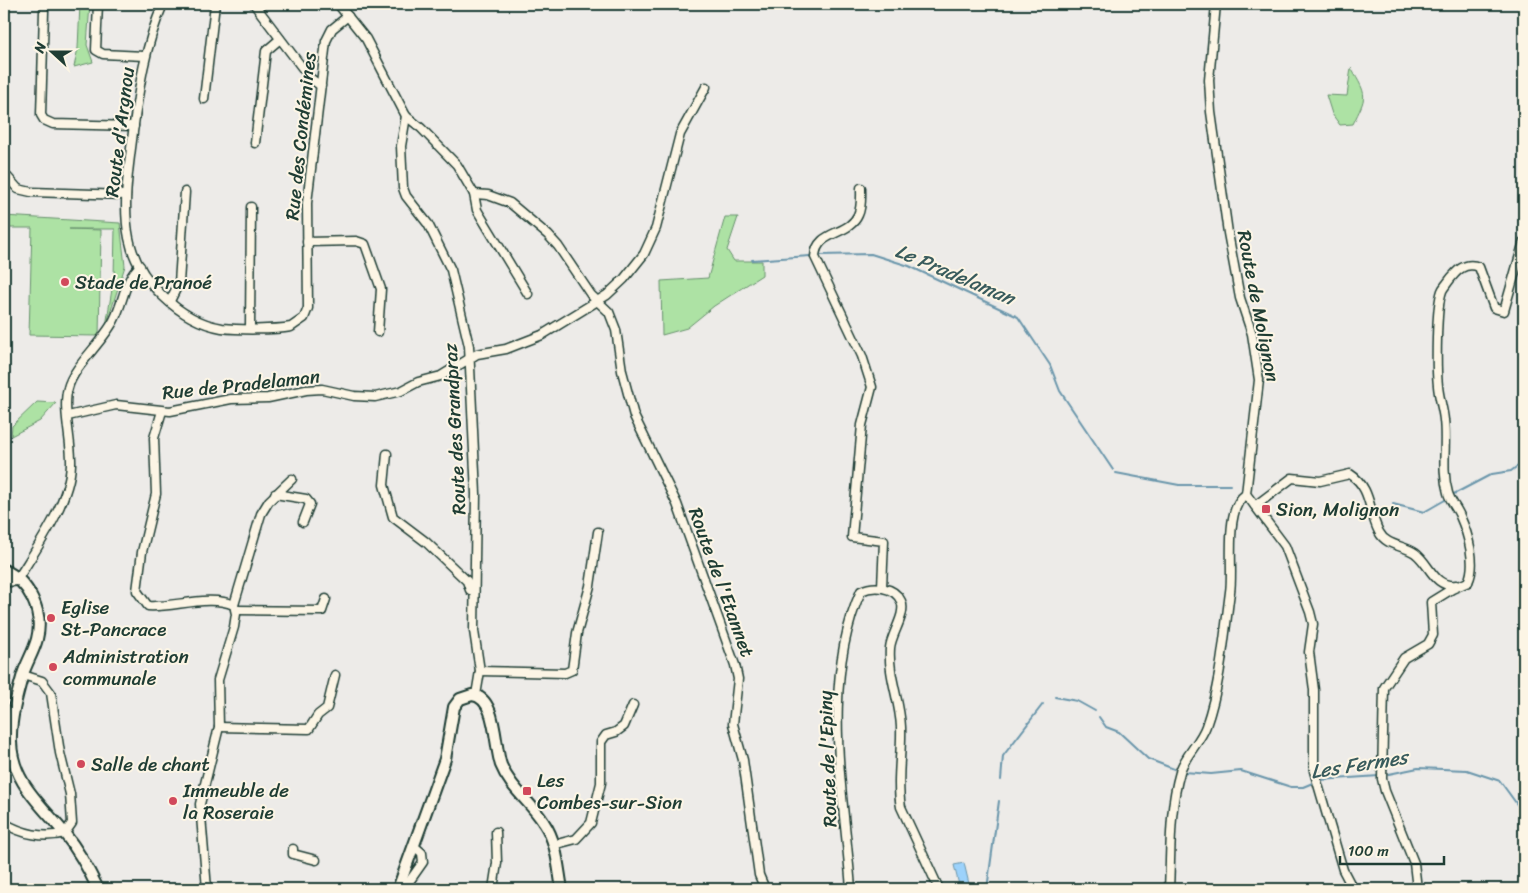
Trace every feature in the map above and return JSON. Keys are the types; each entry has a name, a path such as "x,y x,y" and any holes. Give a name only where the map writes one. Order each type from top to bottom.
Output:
{"street":[{"path":"98,4 94,46 96,50 103,54 144,56"},
{"name":"Route d'Argnou","path":"140,266 129,239 126,195 144,56 150,32 163,4"},
{"path":"204,100 215,4"},
{"path":"254,4 310,78 321,86"},
{"path":"338,4 366,38 406,116 421,128 456,165 474,194 477,210 528,294"},
{"name":"Route de Molignon","path":"1169,889 1173,804 1180,770 1205,729 1222,662 1231,589 1231,528 1241,498 1246,494 1260,380 1252,334 1240,298 1228,233 1211,112 1209,80 1216,4"},
{"path":"44,11 41,115 44,120 53,124 134,126"},
{"name":"Rue des Condémines","path":"140,266 152,285 170,301 195,318 222,328 291,327 304,318 308,308 309,294 307,203 327,37 332,29 348,16"},
{"path":"255,143 266,51 280,39"},
{"name":"Rue de Pradelaman","path":"68,416 116,405 162,410 188,408 231,399 268,398 306,390 322,390 354,396 375,397 401,391 418,382 441,376 488,351 506,350 542,335 597,301 624,279 651,242 664,200 680,134 706,87"},
{"name":"Route des Grandpraz","path":"406,116 401,146 403,188 406,196 428,224 451,270 470,359 476,494 474,631 480,671 476,695"},
{"path":"4,173 18,189 30,192 126,195"},
{"path":"861,188 860,208 856,220 822,240 816,248 815,257 862,356 872,387 862,426 852,538 884,541 882,588 897,594 902,603 901,615 890,647 891,680 901,726 899,796 901,807 938,889"},
{"path":"170,301 179,283 186,192"},
{"name":"Route de l'Etannet","path":"474,194 488,195 510,203 548,235 558,246 591,295 607,308 612,317 622,371 634,416 677,504 735,665 738,679 733,724 743,760 760,875 765,889"},
{"path":"250,328 251,207"},
{"path":"307,242 356,241 364,244 380,289 378,332"},
{"path":"1417,889 1414,863 1384,791 1382,776 1384,688 1404,658 1428,644 1433,635 1431,602 1452,588 1468,582 1471,576 1472,561 1468,539 1460,516 1448,494 1444,460 1444,421 1438,386 1439,307 1442,291 1459,270 1467,264 1474,264 1479,267 1494,308 1504,311 1524,241"},
{"path":"17,580 49,526 67,486 71,463 66,397 70,383 110,328 121,306 130,275 140,266"},
{"path":"162,410 154,438 156,494 142,552 137,590 148,606 189,602 226,603 235,607 322,612 326,599"},
{"path":"387,454 384,485 393,517 426,542 467,581 470,590 474,592"},
{"path":"1255,506 1292,478 1320,480 1350,474 1365,487 1379,532 1386,541 1416,554 1436,579 1445,585 1468,582"},
{"path":"207,889 200,804 219,727 218,680 234,627 235,607 258,522 275,494 292,479"},
{"path":"275,494 306,499 310,504 303,522"},
{"path":"1246,494 1285,546 1312,618 1309,652 1314,690 1313,753 1316,781 1343,870 1353,889"},
{"path":"480,671 565,673 572,670 577,633 590,586 598,532"},
{"path":"4,570 12,574 26,587 33,598 39,624 37,639 23,675 11,732 13,762 20,780 65,833 96,885 103,889"},
{"path":"4,581 17,580"},
{"name":"Route de l'Epiny","path":"851,889 841,774 838,700 842,661 854,606 861,591 868,588 882,588"},
{"path":"23,675 34,677 44,682 52,697 60,754 72,808 72,823 65,833"},
{"path":"219,727 309,729 318,714 327,708 335,675"},
{"path":"398,889 446,753 454,707 463,697 476,695 489,708 499,759 504,773 541,817 549,831 554,845 562,889"},
{"path":"554,845 576,839 591,823 601,783 601,742 606,735 616,732 624,726 633,705"},
{"path":"4,823 27,834 65,833"},
{"path":"493,889 497,863 496,832"},
{"path":"404,889 422,862 422,853 414,846"},
{"path":"293,849 293,854 316,860"}],"green space":[{"path":"80,4 90,4 87,45 93,62 74,67 78,48"},
{"path":"1351,68 1364,96 1353,124 1340,125 1332,114 1326,95 1347,96"},
{"name":"Stade de Pranoé","path":"4,216 120,223 125,266 106,326 114,277 115,229 69,229 101,230 99,336 29,335 32,228 7,228 4,238"},
{"path":"725,217 738,217 727,250 734,261 762,261 762,275 714,306 687,328 662,335 661,281 708,278"},
{"path":"37,402 56,403 40,421 11,436 12,426"}],"water":[{"path":"964,863 970,888 960,889 954,865"}],"waterway":[{"name":"Le Pradelaman","path":"820,255 871,254 909,266 1018,317 1050,365 1060,391 1113,470"},
{"name":"Le Pradelaman","path":"752,260 810,256"},
{"name":"Le Pradelaman","path":"1452,495 1492,474 1511,471 1524,461"},
{"name":"Le Pradelaman","path":"1116,473 1179,485 1230,485"},
{"name":"Le Pradelaman","path":"1393,504 1424,512 1445,500"},
{"name":"Les Fermes","path":"1055,697 1077,701 1095,711"},
{"name":"Les Fermes","path":"1001,780 1003,756 1043,704"},
{"name":"Les Fermes","path":"1099,717 1106,727 1119,732 1148,759 1174,769"},
{"name":"Les Fermes","path":"1384,775 1418,768 1467,770 1500,781 1524,814"},
{"name":"Les Fermes","path":"1184,772 1211,774 1241,771 1291,787 1303,787 1315,782"},
{"name":"Les Fermes","path":"1320,780 1379,776"},
{"name":"Les Fermes","path":"987,889 999,801"}],"place":[{"name":"Stade de Pranoé","path":"65,282"},
{"name":"Sion, Molignon","path":"1266,509"},
{"name":"Eglise St-Pancrace","path":"51,618"},
{"name":"Administration communale","path":"53,667"},
{"name":"Salle de chant","path":"81,764"},
{"name":"Les Combes-sur-Sion","path":"527,791"},
{"name":"Immeuble de la Roseraie","path":"173,801"}]}
